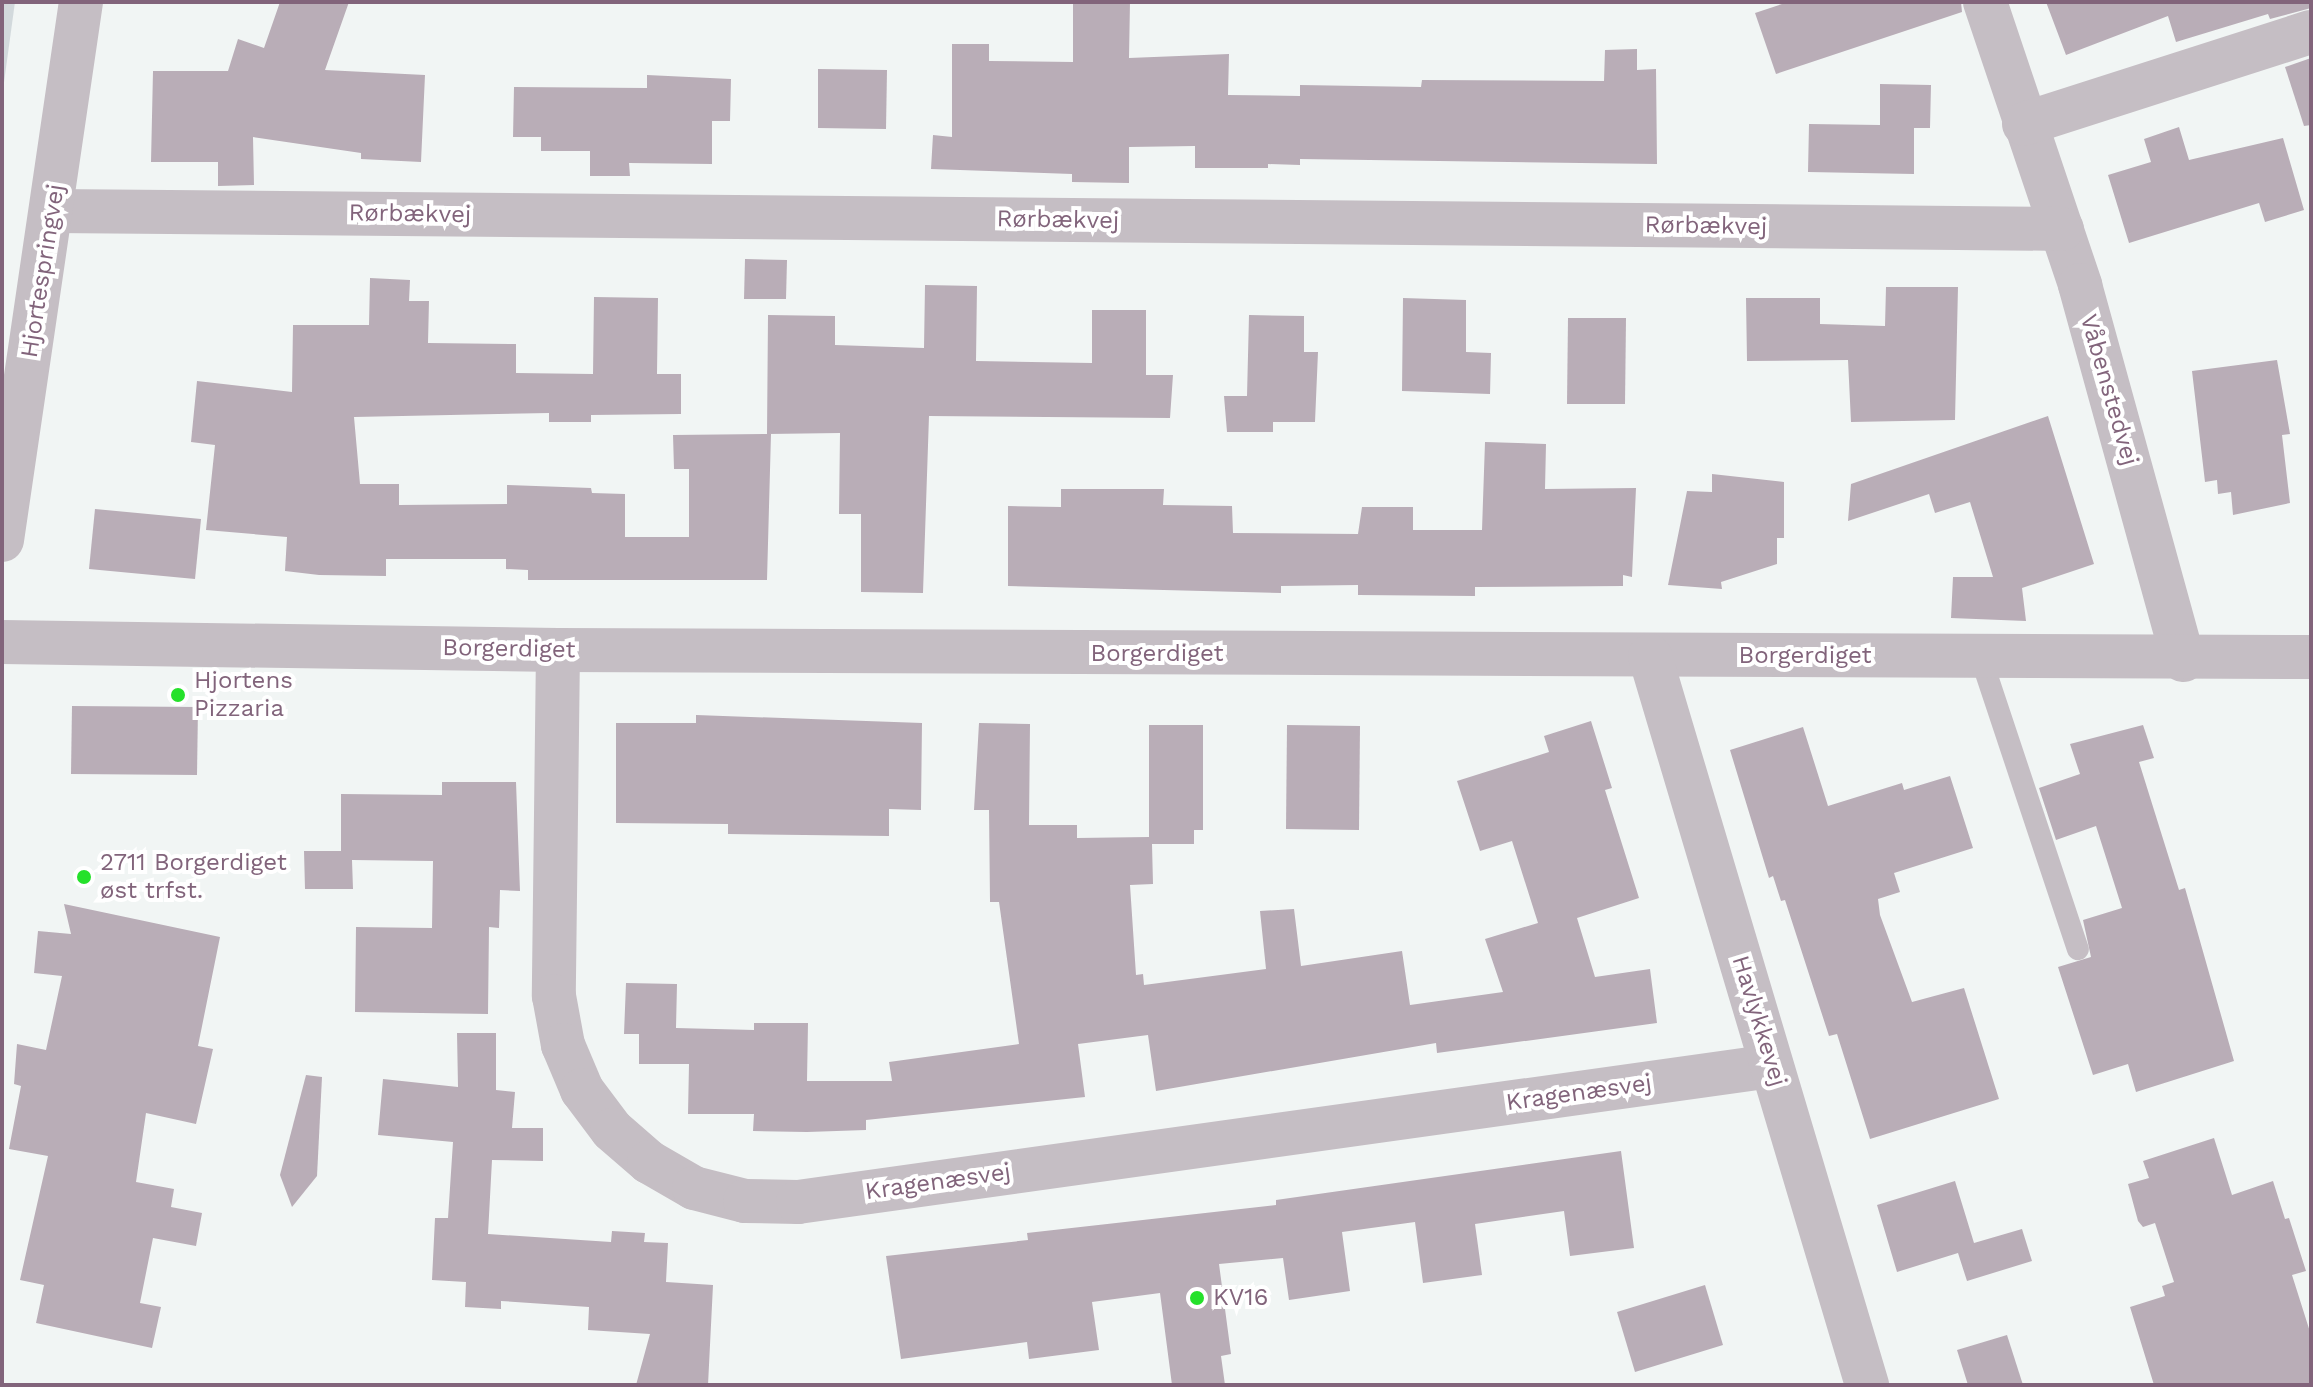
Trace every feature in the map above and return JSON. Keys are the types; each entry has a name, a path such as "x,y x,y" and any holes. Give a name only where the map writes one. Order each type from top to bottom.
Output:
{"street":[{"name":"Hjortespringvej","path":"2,540 53,211 81,2"},
{"name":"Våbenstedvej","path":"1985,2 2062,229 2183,660"},
{"path":"2024,124 2311,32"},
{"name":"Rørbækvej","path":"53,211 2062,229"},
{"name":"Borgerdiget","path":"2,642 558,650 1980,655 2183,660 2311,657"},
{"name":"Kragenæsvej","path":"558,650 554,996 563,1045 582,1090 612,1130 649,1162 694,1188 745,1201 798,1202 1772,1066"},
{"name":"Havlykkevej","path":"1650,656 1867,1385"}],"lane":[{"path":"1980,655 2078,949"}],"shaded area":[{"path":"2,2 15,2 2,97"}],"building":[{"path":"280,2 349,2 325,70 425,75 421,162 361,159 361,153 253,137 254,185 218,186 218,162 151,162 153,71 228,71 238,39 264,48"},
{"path":"1073,2 1130,2 1129,58 1229,54 1228,95 1300,96 1300,85 1421,87 1422,80 1604,81 1605,50 1637,49 1637,70 1656,69 1657,164 1300,159 1300,165 1268,164 1268,168 1195,168 1195,146 1129,147 1129,183 1072,182 1072,174 931,169 933,135 952,137 952,44 989,44 989,61 1073,62"},
{"path":"1788,2 1961,2 1962,12 1776,74 1755,13"},
{"path":"2046,2 2311,2 2311,8 2270,19 2268,14 2176,42 2168,16 2066,55"},
{"path":"2311,58 2311,125 2304,126 2285,67"},
{"path":"818,69 887,70 886,129 818,128"},
{"path":"647,75 731,79 730,121 712,121 712,164 629,163 630,176 590,176 590,151 541,151 541,137 513,137 514,87 647,88"},
{"path":"1880,84 1931,85 1930,128 1914,128 1914,174 1808,172 1809,124 1880,125"},
{"path":"2179,127 2189,160 2283,138 2304,210 2265,222 2259,203 2129,243 2108,175 2151,162 2144,139"},
{"path":"745,259 787,260 786,299 744,299"},
{"path":"370,278 410,280 409,301 429,301 428,343 516,344 516,373 593,374 594,297 658,298 657,374 681,374 681,414 591,415 591,422 549,422 549,413 354,417 360,484 399,484 399,505 507,504 507,485 591,488 592,493 625,494 625,537 689,537 689,469 674,469 673,435 771,434 767,580 528,580 528,570 506,569 506,559 386,559 386,576 319,575 285,571 287,537 206,530 215,445 191,442 197,381 292,392 293,325 369,325"},
{"path":"925,285 977,286 976,361 1092,363 1092,310 1146,310 1146,375 1173,375 1170,418 929,416 923,593 861,592 861,514 839,514 840,433 767,434 768,315 835,316 835,345 924,348"},
{"path":"1886,287 1958,287 1955,420 1851,422 1848,360 1747,361 1746,298 1820,298 1820,324 1885,326"},
{"path":"1403,298 1466,300 1466,352 1491,353 1490,394 1402,391"},
{"path":"1249,315 1304,316 1304,352 1318,352 1315,422 1273,422 1273,432 1227,432 1224,396 1247,396"},
{"path":"1568,318 1626,318 1625,404 1567,404"},
{"path":"2277,360 2290,434 2282,435 2290,503 2233,515 2231,492 2218,494 2217,480 2205,482 2192,371"},
{"path":"2048,416 2094,564 2022,588 2026,621 1951,618 1953,577 1993,577 1970,502 1935,513 1929,494 1848,521 1851,484"},
{"path":"1485,442 1546,444 1545,489 1636,488 1632,577 1623,575 1623,586 1475,587 1475,596 1358,595 1358,585 1281,586 1281,593 1008,586 1008,506 1061,507 1061,489 1164,489 1163,505 1232,506 1233,533 1358,534 1362,507 1413,507 1413,530 1482,530"},
{"path":"1712,474 1784,482 1784,538 1777,538 1777,564 1721,582 1722,589 1668,585 1687,491 1712,492"},
{"path":"95,509 201,519 195,579 89,569"},
{"path":"72,706 198,707 197,775 71,774"},
{"path":"696,715 922,723 921,810 889,809 889,836 728,834 728,824 616,823 616,723 696,723"},
{"path":"1591,721 1612,788 1605,790 1639,898 1577,918 1595,977 1650,969 1657,1023 1437,1053 1436,1043 1156,1091 1148,1035 1078,1044 1085,1097 866,1120 866,1130 807,1132 753,1131 754,1114 688,1114 689,1064 639,1064 639,1034 624,1034 626,983 677,984 676,1028 754,1030 754,1023 808,1023 807,1081 892,1081 889,1062 1019,1044 999,902 990,902 989,810 974,810 979,723 1030,724 1029,825 1077,825 1077,838 1149,837 1149,725 1203,725 1203,830 1194,830 1194,844 1152,844 1153,884 1130,885 1136,975 1143,974 1144,985 1266,969 1260,911 1294,909 1301,966 1402,951 1410,1005 1503,992 1485,939 1538,923 1512,841 1480,851 1457,781 1549,752 1544,736"},
{"path":"1287,725 1360,726 1359,830 1286,829"},
{"path":"2143,725 2154,758 2139,762 2179,890 2185,888 2234,1061 2136,1092 2128,1064 2093,1075 2058,967 2091,957 2083,920 2122,908 2096,826 2056,840 2039,788 2080,774 2070,744"},
{"path":"1803,727 1828,806 1902,783 1904,790 1950,776 1973,848 1894,873 1900,892 1878,899 1880,915 1912,1002 1964,988 1999,1099 1870,1139 1837,1034 1829,1036 1785,900 1781,901 1773,876 1769,878 1730,750"},
{"path":"442,782 516,782 520,891 500,890 499,928 489,927 488,1014 355,1012 356,927 432,928 433,861 352,860 353,889 305,889 304,851 341,851 341,794 442,795"},
{"path":"64,904 220,937 198,1046 213,1049 196,1124 146,1113 136,1182 174,1189 171,1207 202,1213 196,1246 153,1238 140,1303 161,1307 152,1348 36,1323 44,1285 20,1280 48,1156 9,1149 21,1086 14,1084 17,1044 46,1050 62,976 34,973 38,931 71,934"},
{"path":"457,1033 496,1033 496,1090 515,1092 512,1128 543,1128 543,1161 492,1160 488,1234 611,1242 612,1231 645,1233 644,1242 668,1243 666,1282 713,1285 708,1385 636,1385 650,1334 588,1330 589,1307 501,1301 501,1309 465,1307 466,1282 432,1280 435,1218 448,1218 453,1142 378,1135 383,1079 458,1087"},
{"path":"306,1075 322,1077 317,1176 292,1207 280,1175"},
{"path":"2214,1138 2232,1195 2273,1181 2285,1219 2289,1218 2306,1271 2292,1275 2311,1335 2311,1385 2154,1385 2130,1307 2165,1296 2162,1286 2174,1282 2155,1223 2143,1227 2138,1221 2128,1184 2149,1178 2143,1161"},
{"path":"1621,1151 1634,1248 1570,1256 1564,1211 1475,1224 1482,1275 1423,1283 1415,1222 1342,1232 1350,1291 1289,1300 1283,1258 1219,1264 1231,1354 1221,1356 1225,1385 1172,1385 1160,1293 1092,1302 1099,1350 1029,1359 1027,1342 901,1359 886,1256 1028,1240 1027,1233 1276,1205 1276,1200"},
{"path":"1955,1181 1974,1243 2022,1229 2032,1261 1967,1281 1958,1253 1897,1272 1877,1205"},
{"path":"1705,1285 1723,1345 1635,1372 1617,1312"},
{"path":"2007,1335 2023,1385 1968,1385 1957,1350"}],"place":[{"name":"Hjortens Pizzaria","path":"178,695"},
{"name":"2711 Borgerdiget øst trfst.","path":"84,877"},
{"name":"KV16","path":"1197,1298"}]}
